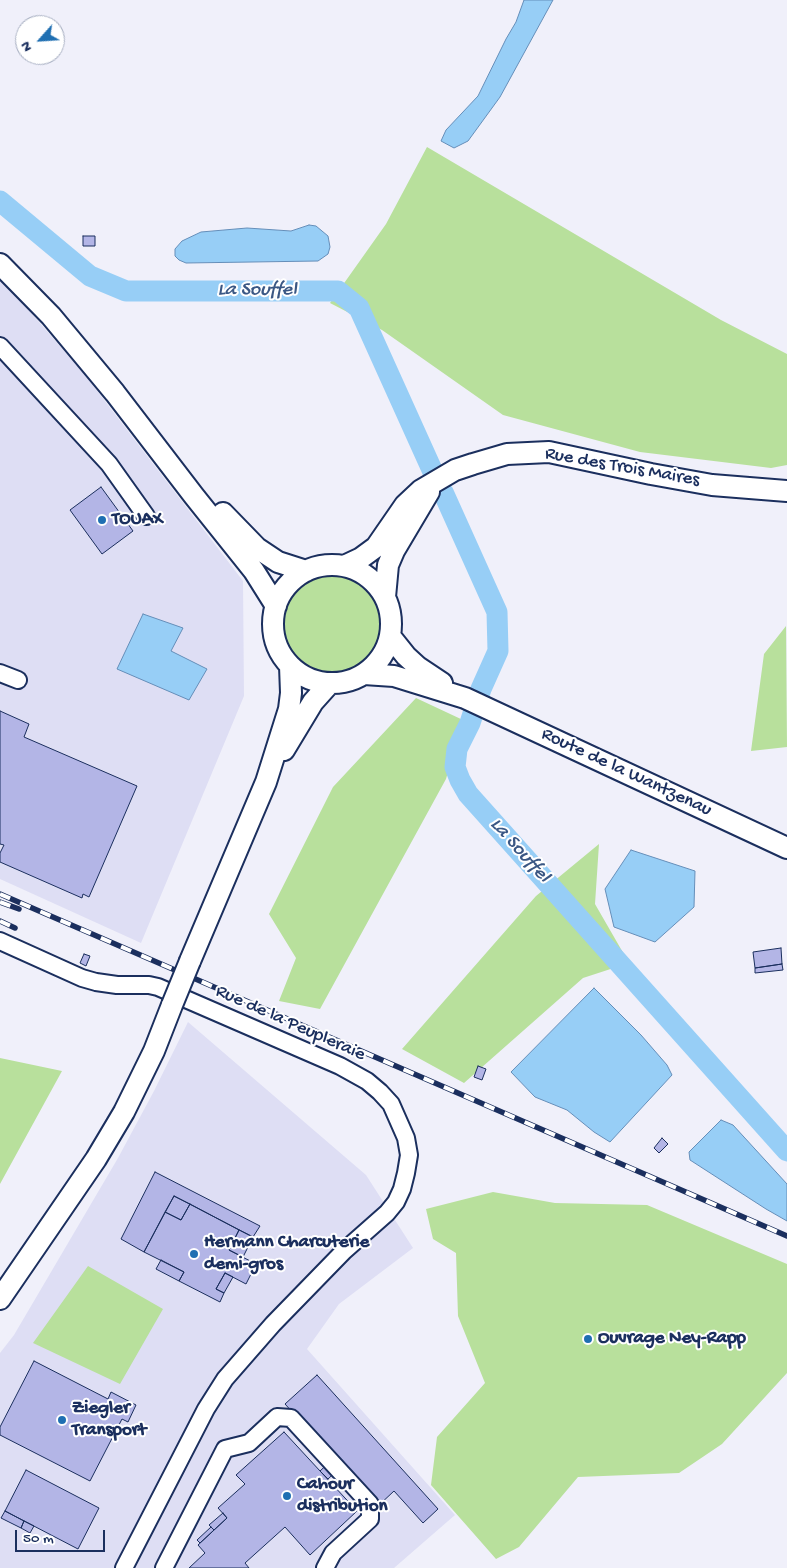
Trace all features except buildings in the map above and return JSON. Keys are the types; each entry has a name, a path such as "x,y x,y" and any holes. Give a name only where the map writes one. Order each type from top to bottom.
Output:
{"main road":[{"path":"0,264 78,347 254,571 276,606"},
{"path":"135,418 257,548 278,562 306,571"},
{"name":"Rue des Trois Maires","path":"344,566 361,558 376,547 412,497 455,470 507,454 549,452 712,485 787,491"},
{"name":"Rue des Trois Maires","path":"385,597 388,565 394,551 433,485"},
{"path":"324,565 344,566 368,577 378,586 385,597 391,616 390,636 385,651 376,664 364,674 348,681 330,683 316,681 290,666 282,656 274,632 273,619 276,606 287,586 306,571 324,565"},
{"name":"Route de la Wantzenau","path":"390,636 406,656 418,667 472,701 787,848"},
{"path":"0,1299 62,1211 115,1128 140,1081 266,782 288,709 291,693 290,666"},
{"name":"Route de la Wantzenau","path":"364,674 394,676 472,701"},
{"path":"266,782 313,702 330,683"}],"street":[{"path":"0,346 109,464 146,516"},
{"path":"0,673 18,680"},
{"name":"Rue de la Peupleraie","path":"0,941 82,978 117,985 149,985 158,987 340,1066 367,1081 380,1092 391,1104 406,1138 408,1155 406,1173 402,1189 392,1208 344,1251 273,1324 220,1386 206,1409 124,1568"},
{"path":"164,1568 226,1449 250,1443 277,1417 291,1418 370,1504 370,1519 333,1553 324,1568"}],"shaded area":[{"path":"0,277 85,375 243,581 244,696 141,943 0,879"},
{"path":"188,1022 366,1175 413,1248 339,1304 307,1349 455,1515 394,1568 0,1568 0,1353 14,1335 118,1158"}],"green space":[{"path":"427,147 721,320 787,354 787,465 771,468 640,452 503,415 382,330 330,303 386,224"},
{"path":"333,571 353,575 370,587 382,604 386,624 382,644 370,661 353,673 333,677 313,673 296,661 284,644 280,624 284,604 296,587 313,575"},
{"path":"786,626 787,747 751,751 764,654"},
{"path":"416,698 463,720 446,779 320,1009 279,1001 296,958 269,914 333,787"},
{"path":"599,844 595,904 629,963 583,978 464,1083 402,1049 536,896"},
{"path":"0,1058 62,1071 0,1184"},
{"path":"493,1192 555,1203 647,1205 787,1264 787,1373 722,1444 679,1473 578,1477 519,1547 496,1559 431,1485 437,1437 485,1383 458,1316 456,1253 433,1239 426,1209"},
{"path":"88,1266 163,1309 120,1384 33,1343"}],"water":[{"path":"524,0 553,0 500,97 468,141 454,148 441,141 446,130 478,96 516,22"},
{"path":"309,225 316,226 328,236 330,247 328,254 318,261 186,263 175,256 175,249 182,241 201,232 247,228 291,231"},
{"path":"143,614 183,628 171,651 207,669 189,700 117,669"},
{"path":"631,850 695,871 694,907 655,942 614,927 605,889"},
{"path":"594,988 641,1035 667,1065 672,1075 610,1142 594,1132 567,1110 535,1097 511,1072"},
{"path":"721,1120 733,1125 787,1184 787,1221 690,1160 689,1152"}],"waterway":[{"name":"La Souffel","path":"0,201 90,276 126,291 338,291 359,308 433,472"},
{"name":"La Souffel","path":"443,492 497,612 498,651 481,689 470,723 457,749 455,767 460,780 468,794 787,1151"}],"railway":[{"path":"0,894 787,1236"},
{"path":"0,902 19,909"},
{"path":"0,921 15,928"}],"place":[{"name":"TOUAX","path":"102,520"},
{"name":"Hermann Charcuterie demi-gros","path":"194,1254"},
{"name":"Ouvrage Ney-Rapp","path":"588,1339"},
{"name":"Ziegler Transport","path":"62,1420"},
{"name":"Cahour distribution","path":"287,1496"}]}
